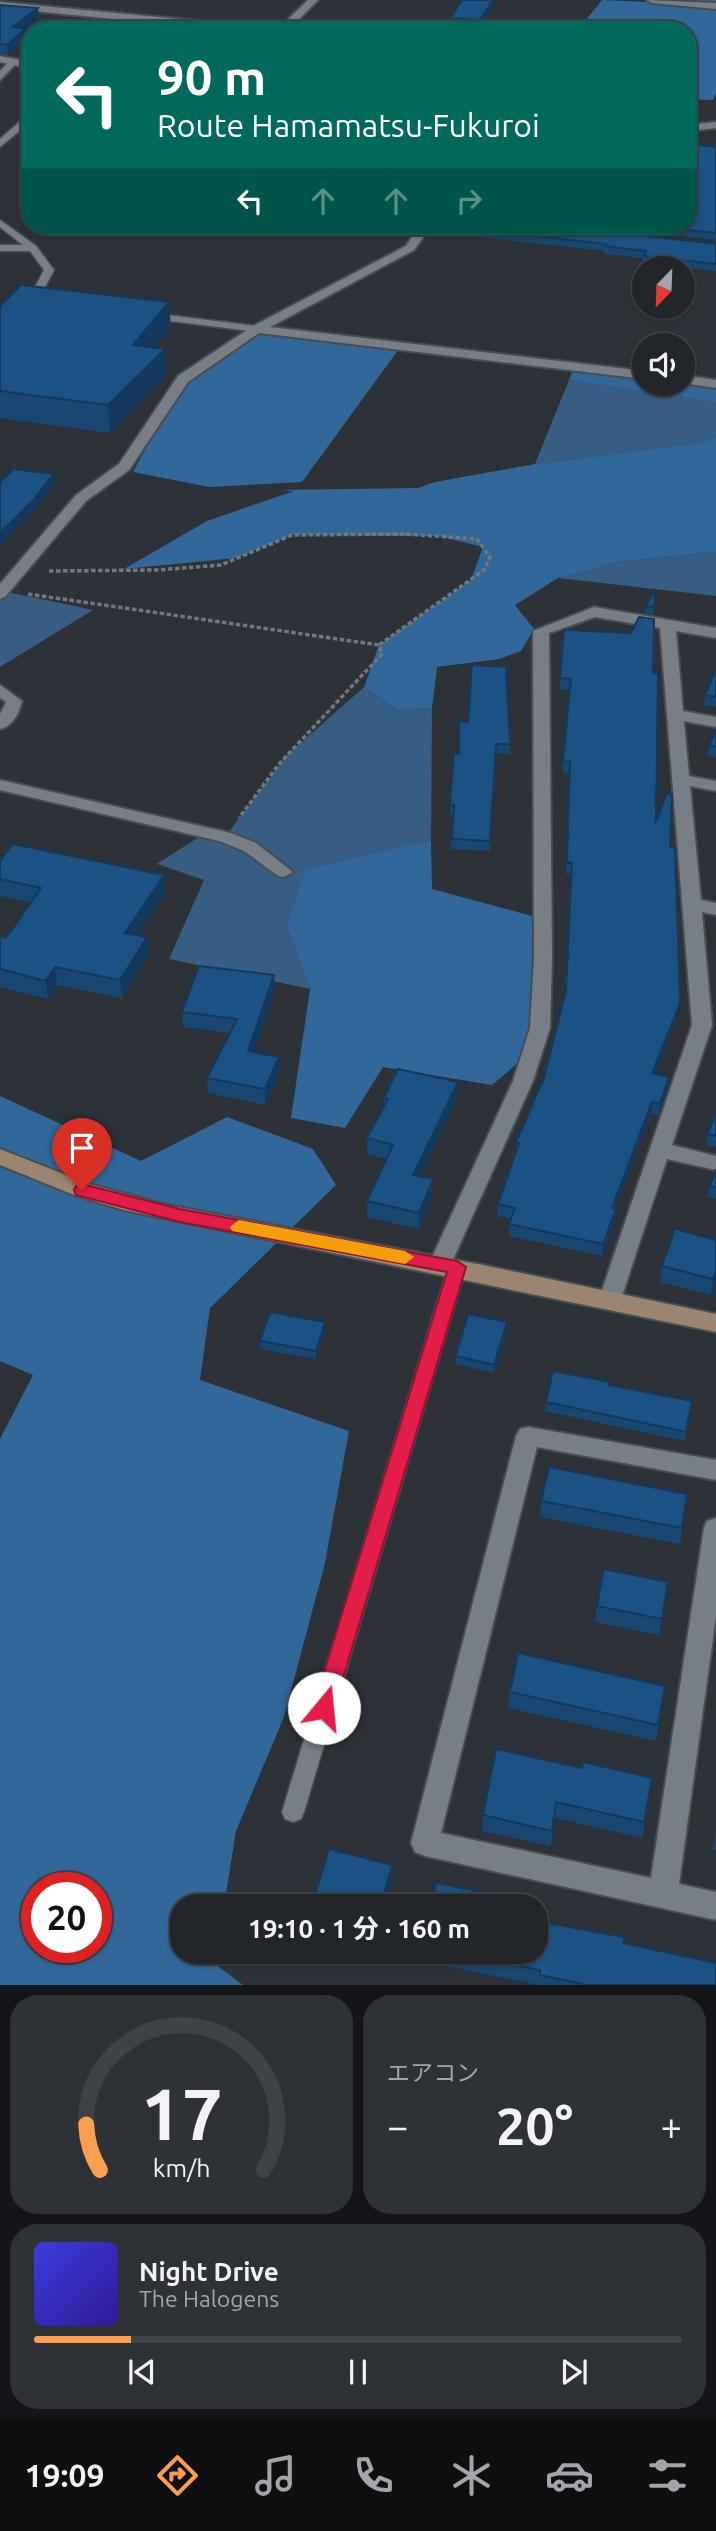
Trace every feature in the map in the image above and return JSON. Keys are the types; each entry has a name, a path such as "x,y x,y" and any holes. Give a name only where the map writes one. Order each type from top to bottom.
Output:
{"main road":[{"path":"0,1156 41,1177 103,1197 180,1216 449,1266 716,1323"}],"street":[{"path":"291,21 313,0"},
{"path":"652,0 687,1 716,6"},
{"path":"0,5 168,21"},
{"path":"0,59 21,63"},
{"path":"0,77 13,62"},
{"path":"697,127 716,125"},
{"path":"1,592 80,498 124,467 184,379 257,329 410,248 419,235"},
{"path":"257,329 632,374"},
{"path":"695,382 716,384"},
{"path":"0,568 20,572"},
{"path":"449,1266 523,1081 540,1028 543,957 541,631 594,612 716,633"},
{"path":"610,1299 660,1150 709,1027 692,904 668,625"},
{"path":"0,690 14,701 11,712 0,724"},
{"path":"676,714 716,722"},
{"path":"681,779 716,786"},
{"path":"0,785 225,837 250,847 284,872"},
{"path":"692,904 716,909"},
{"path":"660,1150 716,1163"},
{"path":"716,1470 528,1436 425,1843 716,1906"},
{"path":"663,1894 716,1528"}],"lane":[{"path":"0,144 21,125"},
{"path":"0,223 33,248 49,270 33,301 46,302"},
{"path":"0,248 33,248"},
{"path":"138,314 257,329"},
{"path":"293,1812 449,1266"}],"path":[{"path":"1,592 379,645 484,570 491,557 477,539 405,534 292,535 221,565 158,570 20,572"},
{"path":"225,837 279,764 382,654 379,645"}],"shaded area":[{"path":"602,0 691,4 694,0 716,0 716,93 713,100 697,99 697,21 585,21"},
{"path":"257,329 401,346 302,482 209,487 133,472 183,379"},
{"path":"574,367 632,374 632,389 569,380"},
{"path":"569,380 632,389 632,396 681,396 716,401 716,437 708,442 535,464"},
{"path":"695,381 716,384 716,402 676,396 695,396"},
{"path":"716,437 716,552 618,562 558,578 515,605 534,629 521,651 499,659 437,667 432,708 398,710 364,687 379,645 471,580 483,547 439,536 292,535 236,558 124,569 207,521 294,491 277,490 418,488 435,482 535,464 707,442"},
{"path":"716,552 716,596 558,578 618,562"},
{"path":"0,587 3,591 93,610 0,667"},
{"path":"364,687 398,710 432,708 431,840 305,871 286,926 310,989 169,959 204,880 157,864 205,833 225,837 287,755"},
{"path":"431,840 432,889 543,919 533,1050 492,1085 383,1067 345,1128 291,1118 310,989 286,926 305,870"},
{"path":"0,1096 141,1161 227,1117 313,1149 336,1185 210,1308 200,1380 349,1431 325,1563 284,1717 236,1831 226,1894 170,1894 170,1964 215,1964 243,1985 0,1985 0,1439 33,1375 0,1361"}],"building":[{"path":"462,0 493,0 480,20 451,18"},
{"path":"0,5 38,8 13,27 21,28 21,33 7,45 0,44"},
{"path":"697,145 716,147 716,233 697,231"},
{"path":"526,235 638,235 716,244 716,264 695,262 695,256 644,256 646,251 605,246 606,244"},
{"path":"21,285 169,302 133,345 165,349 108,405 0,391 0,306"},
{"path":"14,469 53,474 34,499 0,533 0,482"},
{"path":"655,589 654,607 646,606"},
{"path":"639,617 654,619 653,673 658,673 656,822 667,793 672,794 670,847 675,848 680,1003 652,1073 669,1077 660,1103 652,1102 612,1208 616,1209 603,1244 509,1224 515,1208 498,1204 519,1143 516,1142 544,1078 566,991 572,863 567,862 570,762 563,761 571,679 560,678 564,630 631,633"},
{"path":"472,665 506,667 510,744 496,744 490,841 452,839 454,805 450,804 454,754 459,754 459,721 468,722"},
{"path":"716,670 716,697 705,695"},
{"path":"716,730 716,747 709,745"},
{"path":"13,844 164,875 125,933 147,937 120,980 55,967 46,981 0,969 0,936 6,938 41,888 0,879 0,861"},
{"path":"199,966 274,975 248,1051 279,1057 265,1089 207,1078 237,1019 182,1012"},
{"path":"398,1069 458,1082 413,1175 433,1179 419,1213 367,1201 393,1145 367,1138 388,1099 384,1098"},
{"path":"716,1110 716,1136 708,1134"},
{"path":"716,1169 716,1188 710,1186"},
{"path":"675,1229 716,1240 716,1270 713,1279 662,1266"},
{"path":"270,1312 325,1322 316,1351 260,1341"},
{"path":"468,1314 507,1322 494,1365 456,1356"},
{"path":"553,1371 692,1401 686,1432 546,1402"},
{"path":"549,1467 687,1494 682,1528 541,1501"},
{"path":"604,1569 668,1582 662,1619 597,1606"},
{"path":"518,1653 665,1686 658,1725 510,1692"},
{"path":"496,1749 582,1768 583,1762 652,1778 644,1822 556,1802 552,1831 483,1815"},
{"path":"329,1849 392,1865 384,1894 316,1894"},
{"path":"436,1883 491,1894 434,1894"},
{"path":"548,1923 624,1937 623,1943 716,1963 716,1985 588,1985 540,1975 540,1970 511,1964 548,1964"}],"slow traffic":[{"path":"239,1227 405,1257"}],"route":[{"path":"82,1190 180,1216 457,1267 324,1708"}]}
